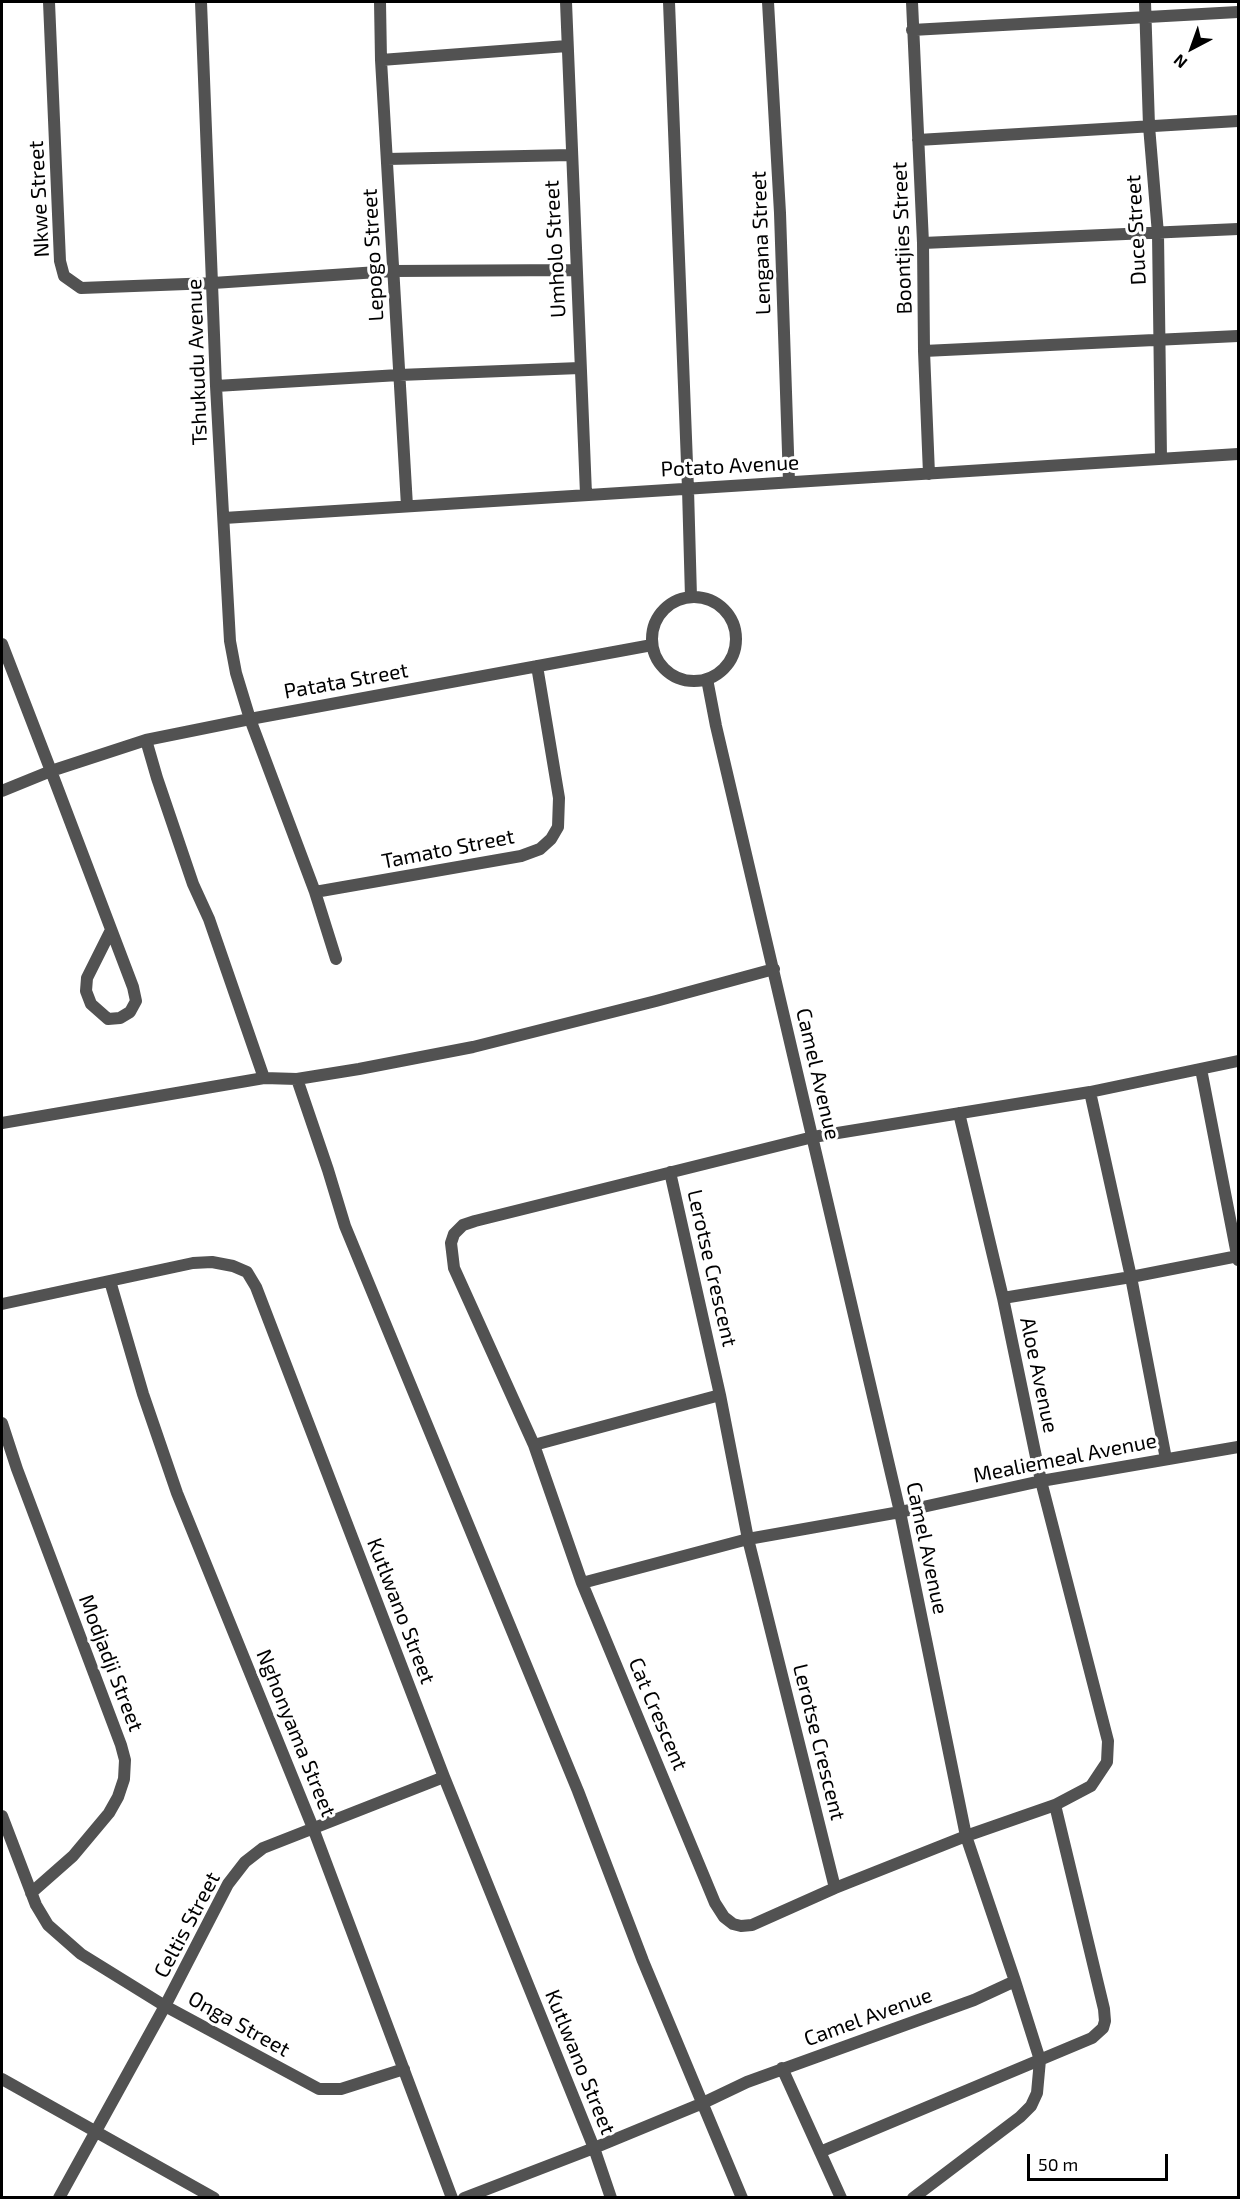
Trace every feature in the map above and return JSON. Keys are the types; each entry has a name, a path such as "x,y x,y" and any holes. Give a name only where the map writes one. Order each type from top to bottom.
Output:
{"street":[{"name":"Nkwe Street","path":"48,2 60,261 64,276 72,284 81,288 213,282"},
{"name":"Tshukudu Avenue","path":"201,2 226,609 236,673 250,718"},
{"name":"Lepogo Street","path":"380,2 381,60 407,506"},
{"name":"Umholo Street","path":"566,2 586,494"},
{"path":"669,2 691,597"},
{"name":"Lengana Street","path":"768,2 780,213 789,482"},
{"name":"Boontjies Street","path":"912,2 923,243 924,351 929,474"},
{"name":"Duce Street","path":"1145,2 1149,126 1158,234 1161,458"},
{"path":"912,30 1239,12"},
{"path":"381,60 567,46"},
{"path":"918,140 1239,121"},
{"path":"387,159 571,155"},
{"path":"923,243 1239,229"},
{"path":"213,282 393,271 576,270"},
{"path":"924,351 1239,336"},
{"path":"216,386 399,375 580,368"},
{"name":"Potato Avenue","path":"224,518 1239,454"},
{"path":"691,597 705,598 718,604 728,613 734,626 736,640 734,654 727,666 707,679 690,681 677,677 665,669 657,659 652,645 652,632 656,619 665,608 677,600 691,597"},
{"path":"2,644 133,987 136,1001 130,1012 120,1018 108,1019 91,1004 86,991 87,978 111,930"},
{"name":"Patata Street","path":"2,791 51,771 146,740 250,718 652,645"},
{"name":"Tamato Street","path":"315,892 500,861 540,849 551,839 558,827 559,798 537,666"},
{"name":"Camel Avenue","path":"464,2198 594,2148 782,2068 974,2000 1015,1982 966,1836 900,1512 716,726 707,679"},
{"path":"250,718 315,892 336,958"},
{"path":"146,740 156,778 193,884 208,919 264,1078"},
{"path":"2,1123 264,1078 297,1079 474,1047 774,969"},
{"path":"670,1172 813,1137 1090,1092 1239,1060"},
{"path":"1003,1298 1238,1257 1201,1069"},
{"path":"297,1079 345,1226 578,1791 643,1961 742,2198"},
{"path":"1090,1092 1131,1277 1166,1459"},
{"name":"Aloe Avenue","path":"959,1113 1003,1298 1041,1481 1108,1741 1107,1762 1091,1786 1055,1805 966,1836"},
{"name":"Lerotse Crescent","path":"582,1583 534,1445 454,1268 451,1243 454,1234 463,1225 475,1221 670,1172 720,1395 748,1539 835,1888"},
{"name":"Kutlwano Street","path":"2,1304 192,1263 212,1262 233,1266 247,1272 256,1287 444,1777 594,2148 611,2198"},
{"name":"Nghonyama Street","path":"110,1281 146,1404 177,1493 313,1828 452,2198"},
{"path":"534,1445 720,1395"},
{"name":"Modjadji Street","path":"2,1422 17,1469 125,1760 124,1779 109,1813 73,1856 31,1893"},
{"name":"Mealiemeal Avenue","path":"900,1512 1041,1481 1239,1447"},
{"path":"582,1583 748,1539 900,1512"},
{"name":"Cat Crescent","path":"582,1583 715,1903 724,1917 733,1924 752,1925 835,1888 966,1836"},
{"name":"Celtis Street","path":"59,2198 165,2006 228,1884 245,1862 263,1848 444,1777"},
{"path":"820,2152 1092,2038 1103,2028 1104,2009 1055,1805"},
{"name":"Onga Street","path":"2,1816 31,1893 48,1925 81,1954 165,2006 319,2089 340,2089 404,2069"},
{"path":"912,2198 1020,2117 1031,2106 1037,2093 1040,2060 1015,1982"},
{"path":"782,2068 841,2198"},
{"path":"2,2079 214,2198"}]}
